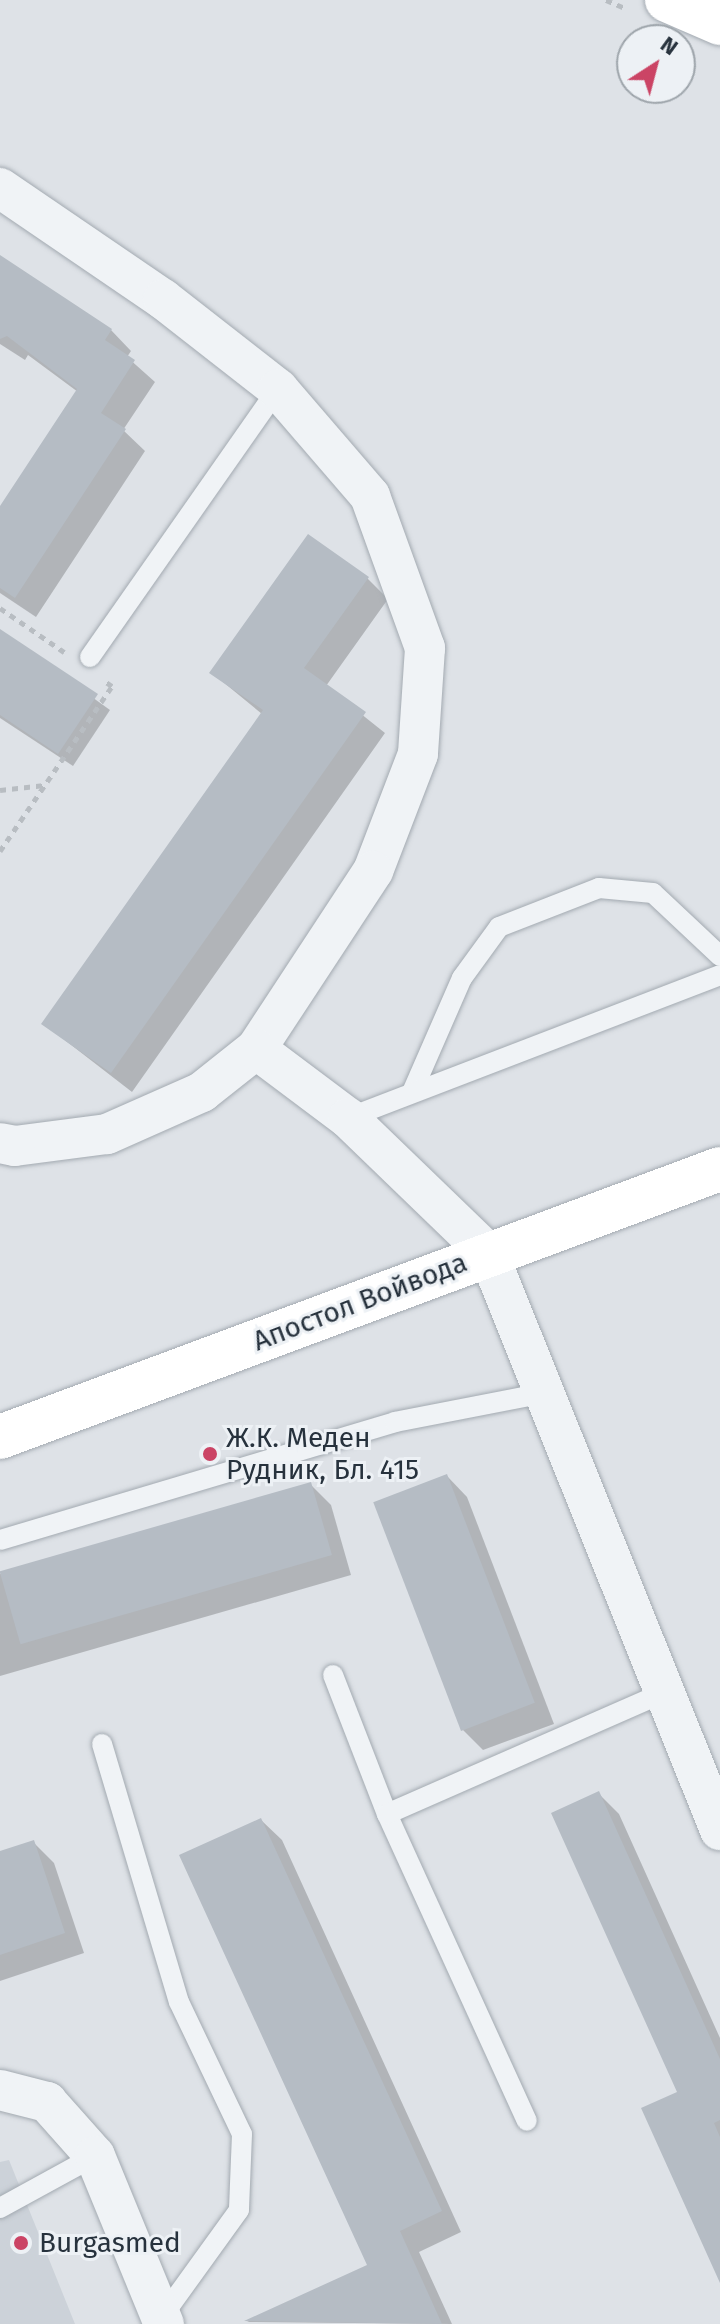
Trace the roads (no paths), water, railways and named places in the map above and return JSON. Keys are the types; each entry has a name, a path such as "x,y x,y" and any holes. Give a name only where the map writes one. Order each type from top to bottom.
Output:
{"street":[{"path":"667,0 720,23"},
{"path":"0,188 163,299 278,389 370,496 425,648 418,754 373,871 256,1049 202,1092 107,1134 15,1146 0,1143"},
{"path":"256,1049 348,1118 488,1253 720,1830"},
{"name":"Апостол Войвода","path":"0,1437 720,1169"},
{"path":"0,2090 47,2102 95,2156 162,2321"}],"lane":[{"path":"88,662 278,389"},
{"path":"413,1090 462,978 499,927 599,888 653,893 720,956"},
{"path":"348,1118 413,1090 720,975"},
{"path":"0,1540 395,1422 544,1393"},
{"path":"333,1675 387,1814 527,2121"},
{"path":"387,1814 665,1692"},
{"path":"102,1744 179,2002 242,2134 239,2210 162,2321"},
{"path":"0,2208 95,2156"}],"place":[{"name":"Ж.К. Меден Рудник, Бл. 415","path":"210,1454"},
{"name":"Burgasmed","path":"21,2243"}]}
